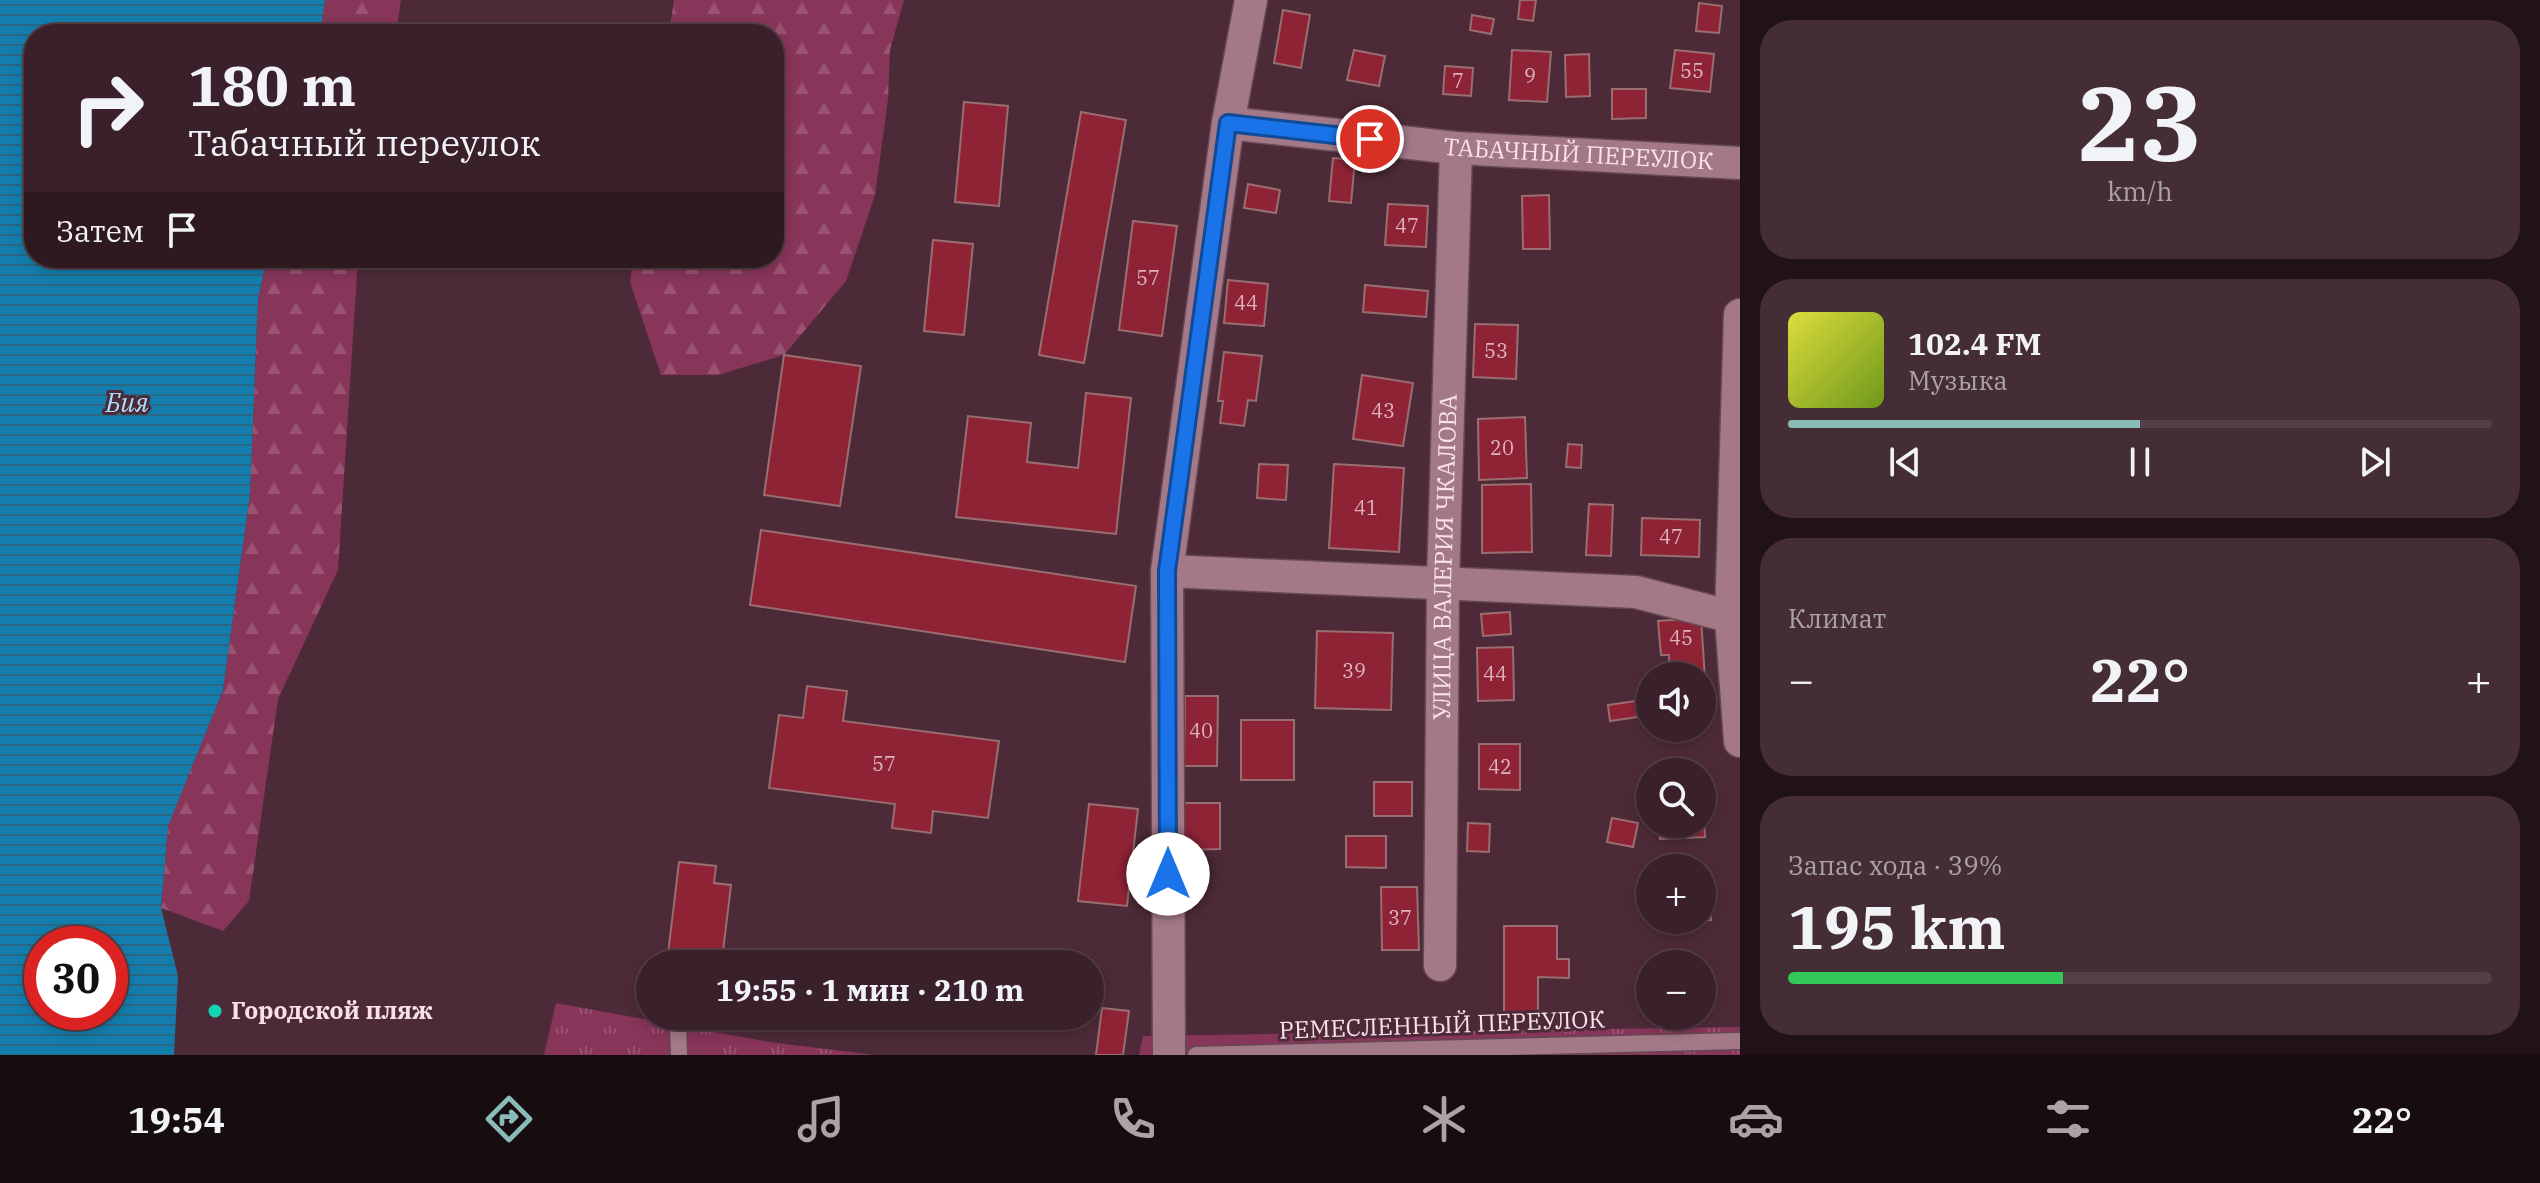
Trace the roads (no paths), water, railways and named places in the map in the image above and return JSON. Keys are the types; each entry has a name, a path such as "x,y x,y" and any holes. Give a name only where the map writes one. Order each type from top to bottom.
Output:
{"street":[{"path":"1169,1055 1167,571 1228,123 1251,0"},
{"name":"ТАБАЧНЫЙ ПЕРЕУЛОК","path":"1228,123 1456,148 1740,163"},
{"name":"УЛИЦА ВАЛЕРИЯ ЧКАЛОВА","path":"1440,965 1443,582 1456,148"},
{"path":"1740,315 1736,618 1740,741"},
{"path":"1167,571 1636,592 1736,618"}],"lane":[{"path":"678,1030 679,1055"},
{"name":"РЕМЕСЛЕННЫЙ ПЕРЕУЛОК","path":"1196,1055 1738,1041"}],"water":[{"name":"Бия","path":"0,0 325,0 321,24 24,24 24,268 265,268 258,299 250,494 223,690 168,826 161,908 178,976 174,1055 0,1055"}],"place":[{"name":"Городской пляж","path":"215,1011"}]}
